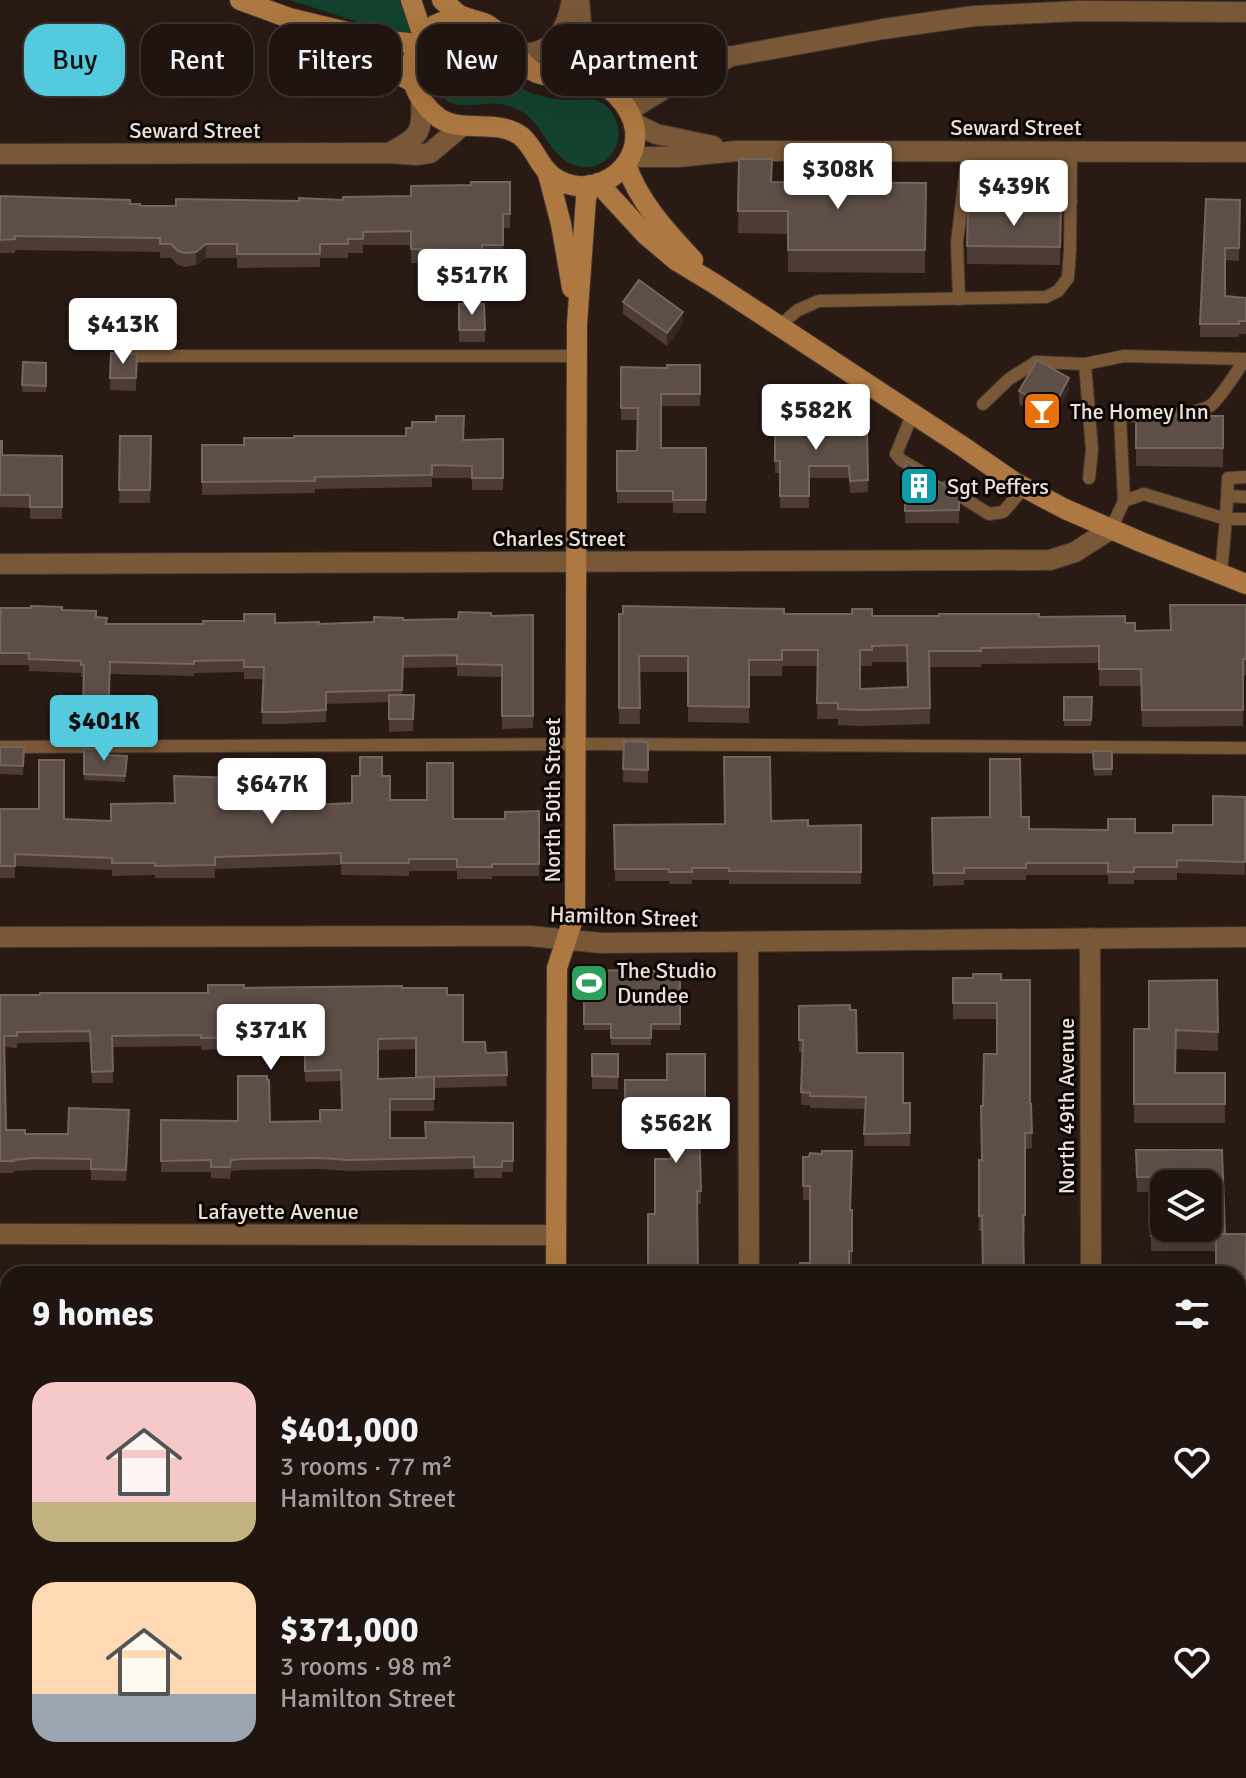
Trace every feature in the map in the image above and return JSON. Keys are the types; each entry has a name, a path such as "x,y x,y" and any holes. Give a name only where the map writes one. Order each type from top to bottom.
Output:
{"street":[{"path":"240,0 289,18 380,40 417,40"},
{"path":"411,0 417,27"},
{"path":"442,0 459,15 487,24"},
{"path":"526,54 538,52 557,39 568,19 572,0"},
{"path":"579,0 581,24"},
{"path":"726,56 974,16 1079,11 1246,12"},
{"path":"289,18 417,90"},
{"path":"437,24 470,19"},
{"path":"417,48 414,56 417,90"},
{"path":"631,117 670,85 733,56"},
{"path":"389,153 410,142 417,134 422,119 418,96"},
{"path":"421,96 430,111 442,120 462,126 507,129 521,136 548,174 578,185 607,181 619,174 628,160 635,134 627,106 615,96"},
{"name":"Seward Street","path":"631,117 656,134 737,151"},
{"name":"Seward Street","path":"0,154 417,155 430,153 462,126"},
{"name":"Seward Street","path":"628,160 737,151 1246,152"},
{"path":"628,160 633,185 664,227 715,284"},
{"name":"North 50th Street","path":"548,174 561,224 577,324"},
{"path":"594,184 677,261 1024,488 1111,529 1246,584"},
{"name":"North 50th Street","path":"556,1266 557,968 575,913 577,324 586,198 594,184"},
{"name":"Charles Street","path":"0,564 1050,560 1075,552 1111,529"},
{"name":"Hamilton Street","path":"0,937 530,936 601,943 1246,937"},
{"name":"North 49th Avenue","path":"1090,938 1091,1266"},
{"path":"748,942 749,1266"},
{"name":"Lafayette Avenue","path":"0,1234 556,1235"}],"lane":[{"path":"959,299 957,242 968,151"},
{"path":"779,326 798,310 819,301 1046,297 1058,291 1068,278 1071,151"},
{"path":"963,202 1071,201"},
{"path":"121,356 577,356"},
{"path":"983,404 1009,379 1036,362 1085,364 1124,356 1245,359"},
{"path":"1111,529 1124,501 1120,416 1181,414 1210,405 1245,359"},
{"path":"1085,364 1092,450 1089,478"},
{"path":"913,413 896,454 926,475"},
{"path":"1221,574 1228,478 1246,477"},
{"path":"939,483 989,514 1003,512 1024,488"},
{"path":"1124,501 1144,494 1226,519 1246,519"},
{"path":"1228,496 1246,497"},
{"path":"0,747 577,744 1246,748"}],"green space":[{"path":"290,0 405,0 412,21 409,34 401,35 401,24 364,24"},
{"path":"526,90 556,99 595,100 606,105 617,122 616,146 601,163 591,167 579,166 559,156 534,122 517,109 495,104 458,105 442,96 526,96"}],"building":[{"path":"739,159 772,159 771,182 926,183 925,250 788,250 788,211 738,211"},
{"path":"471,182 510,182 510,214 503,214 503,245 482,245 482,250 411,249 411,231 363,232 363,239 348,239 348,244 320,244 320,254 237,254 237,244 206,244 196,252 185,253 171,244 160,244 160,238 15,236 15,239 0,240 0,196 130,200 130,204 140,206 176,206 176,199 299,201 299,198 343,200 343,197 411,196 411,186 471,185"},
{"path":"1206,199 1240,200 1239,248 1225,248 1225,296 1246,298 1246,321 1239,321 1239,324 1200,324"},
{"path":"968,210 1061,211 1060,247 967,246"},
{"path":"639,280 683,312 667,333 623,302"},
{"path":"459,304 484,304 485,330 459,330"},
{"path":"111,353 137,354 136,378 110,378"},
{"path":"1037,360 1069,378 1052,410 1019,391"},
{"path":"23,362 46,363 46,386 22,385"},
{"path":"667,365 700,365 700,394 661,394 661,448 706,448 706,500 673,500 673,491 617,491 617,451 637,451 638,408 621,408 621,367 667,368"},
{"path":"436,416 464,416 463,440 503,439 503,478 472,478 472,466 432,465 432,475 315,477 315,481 202,482 202,445 244,445 244,438 406,436 406,428 412,428 412,422 436,422"},
{"path":"1136,416 1223,416 1223,448 1136,448"},
{"path":"775,417 822,417 823,431 867,431 868,480 850,481 849,466 809,466 809,496 780,496 780,461 775,461"},
{"path":"120,436 151,436 150,490 119,490"},
{"path":"0,441 2,455 62,456 62,507 30,507 30,495 0,495"},
{"name":"Sgt Peffers","path":"906,461 959,494 959,510 905,511"},
{"path":"1170,605 1246,605 1243,710 1142,710 1141,669 1099,669 1099,646 929,651 930,708 861,710 838,709 838,703 817,703 818,650 782,650 782,660 749,660 749,707 688,706 688,656 639,656 640,708 619,708 619,614 623,614 623,606 784,609 784,614 852,614 852,609 872,609 872,616 1125,616 1125,623 1135,623 1135,631 1171,630","holes":["907,645 908,687 860,689 860,650 872,650 872,646"]},
{"path":"31,606 96,611 96,617 107,618 106,624 203,624 203,621 244,621 244,614 275,614 275,623 319,624 374,622 374,617 458,619 459,612 491,613 491,616 533,615 533,716 502,716 502,665 457,664 457,655 403,656 402,690 326,692 326,710 284,712 262,712 264,667 244,667 244,660 194,661 194,664 110,662 108,725 85,725 84,665 81,661 29,659 29,653 0,653 1,608"},
{"path":"389,695 414,695 413,719 389,719"},
{"path":"1064,697 1092,697 1091,720 1064,720"},
{"path":"624,741 648,742 648,770 623,769"},
{"path":"0,747 24,747 23,766 0,765"},
{"path":"84,749 108,749 107,755 127,756 125,776 84,774"},
{"path":"1093,751 1112,751 1112,769 1094,769"},
{"path":"360,757 382,757 382,776 390,776 390,800 427,800 427,763 453,763 453,819 505,819 505,812 539,811 539,864 457,867 457,859 341,863 341,853 215,857 215,865 155,866 155,863 112,863 112,858 15,854 15,866 0,866 0,809 39,809 39,760 64,760 64,819 111,821 111,804 175,803 174,776 238,778 238,802 252,802 252,811 352,803 352,776 360,776"},
{"path":"724,757 770,757 771,821 808,820 808,826 861,825 861,872 615,869 614,825 725,824"},
{"path":"990,759 1020,759 1021,817 1029,817 1029,829 1108,830 1108,819 1135,819 1135,833 1173,833 1173,825 1213,825 1213,796 1245,797 1245,862 1177,860 1177,867 1134,867 1134,872 1108,872 1108,863 1026,863 1026,868 964,868 964,873 933,873 932,818 990,817"},
{"path":"584,970 680,971 680,1024 651,1024 651,1038 611,1038 611,1024 584,1024"},
{"path":"973,974 1001,974 1001,980 1030,980 1032,1133 1025,1133 1024,1266 983,1266 982,1216 979,1216 981,1106 984,1054 997,1054 997,1003 953,1003 953,978 973,978"},
{"path":"1217,980 1218,1032 1176,1030 1175,1073 1225,1073 1225,1104 1134,1104 1134,1029 1149,1029 1149,981"},
{"path":"208,985 244,985 244,988 402,986 447,988 447,995 463,995 463,1042 485,1042 486,1053 506,1052 507,1075 416,1077 416,1038 378,1039 378,1079 434,1077 434,1099 390,1099 390,1138 426,1138 425,1122 513,1123 513,1161 502,1161 502,1167 474,1167 474,1157 242,1159 231,1160 230,1167 211,1167 211,1160 161,1161 161,1120 238,1121 238,1076 267,1076 270,1122 320,1121 320,1110 342,1110 341,1070 305,1071 305,1039 201,1038 201,1035 112,1036 113,1071 92,1072 90,1031 17,1032 17,1036 4,1036 6,1130 25,1130 25,1134 68,1134 69,1108 129,1110 126,1170 91,1169 91,1159 0,1161 0,995 208,993"},
{"path":"850,1005 850,1010 856,1010 857,1053 903,1053 903,1103 910,1103 910,1133 864,1134 866,1097 810,1096 810,1093 801,1092 803,1040 799,1040 799,1006"},
{"path":"592,1054 618,1054 618,1077 592,1076"},
{"path":"667,1054 705,1054 705,1122 699,1122 701,1191 697,1191 698,1266 648,1266 648,1214 655,1214 655,1159 671,1159 671,1100 625,1100 625,1080 667,1080"},
{"path":"1136,1150 1222,1150 1225,1234 1222,1234 1222,1170 1150,1170 1150,1177 1137,1177"},
{"path":"822,1151 852,1151 852,1251 849,1251 849,1266 800,1266 800,1263 810,1263 810,1186 803,1186 803,1157 809,1157 810,1153 822,1154"},
{"path":"1222,1234 1246,1234 1246,1266 1216,1266 1216,1242 1222,1242"}],"place":[{"name":"The Homey Inn","path":"1042,411"},
{"name":"Sgt Peffers","path":"919,486"},
{"name":"The Studio Dundee","path":"589,983"}]}
